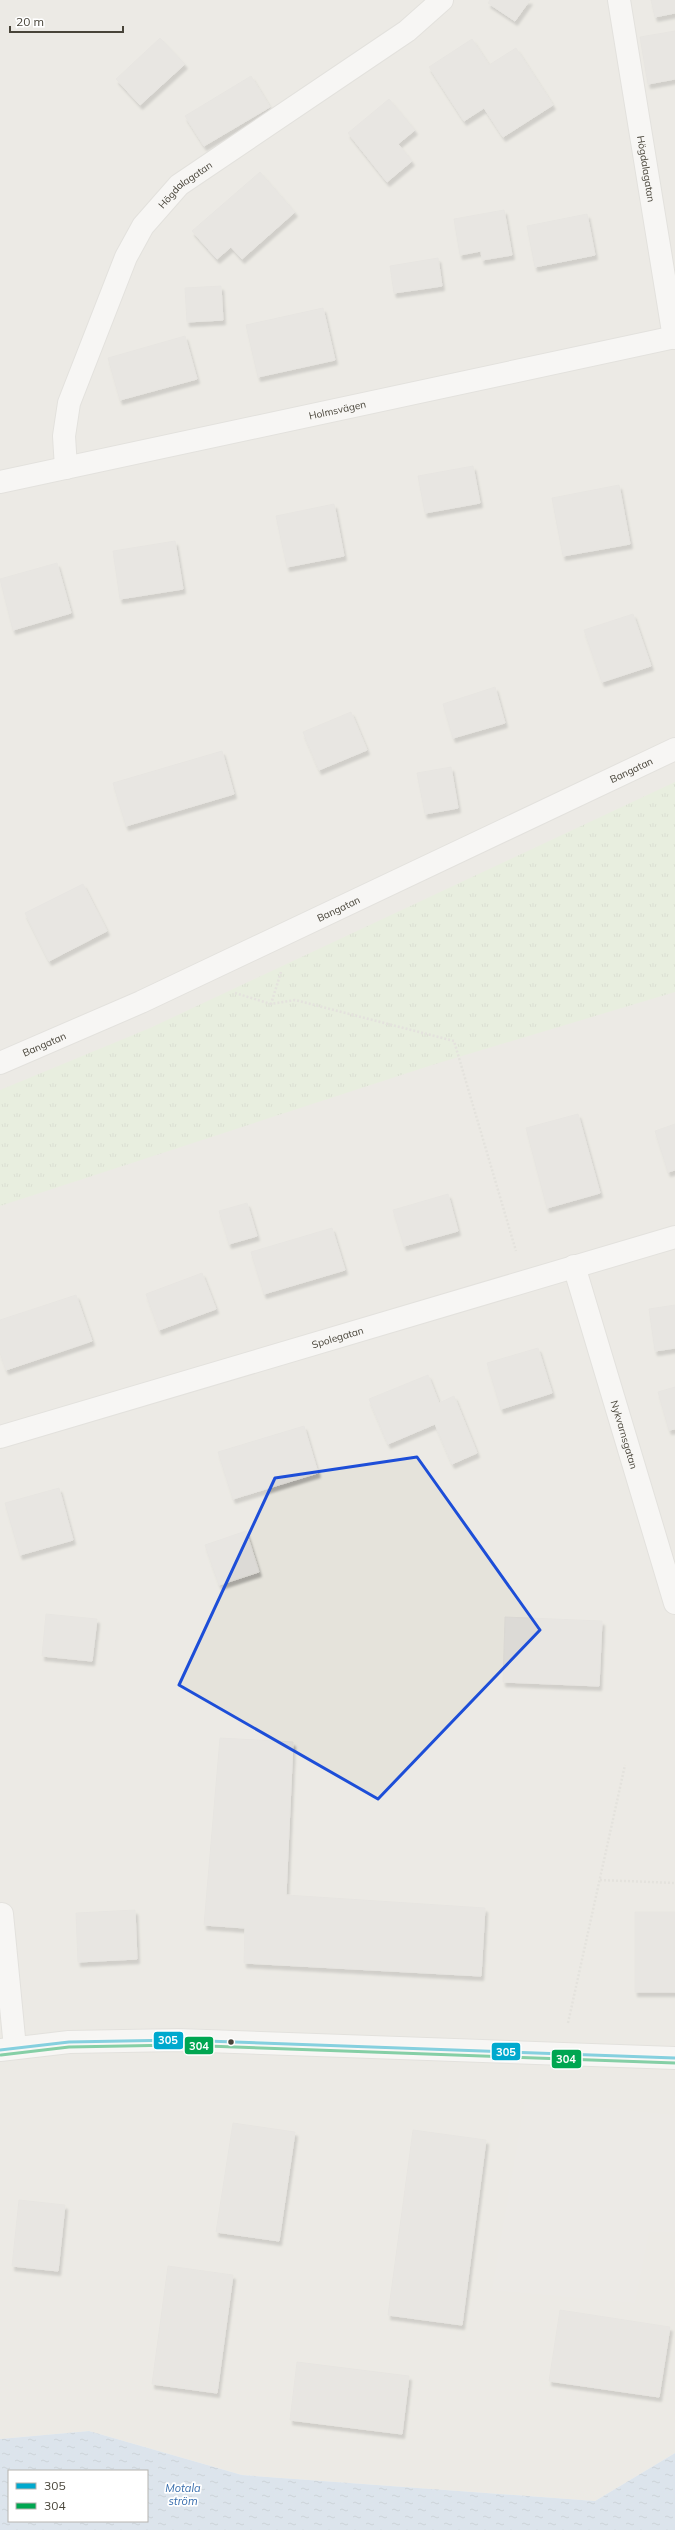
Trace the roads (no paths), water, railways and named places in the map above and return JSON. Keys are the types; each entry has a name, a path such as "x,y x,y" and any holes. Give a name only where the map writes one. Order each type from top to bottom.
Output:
{"street":[{"name":"Högdalagatan","path":"66,468 64,436 69,403 126,257 142,226 180,185 407,31 442,0"},
{"name":"Högdalagatan","path":"619,0 675,337"},
{"name":"Holmsvägen","path":"0,482 675,337"},
{"name":"Bangatan","path":"0,1063 141,1002 413,875 627,770 675,749"},
{"name":"Spolegatan","path":"0,1437 525,1280 675,1237"},
{"name":"Nykvarnsgatan","path":"574,1266 675,1603"},
{"path":"2,1914 8,2049 69,2042 178,2040 675,2058"}],"water":[{"name":"Motala ström","path":"89,2431 242,2475 595,2501 675,2453 675,2530 0,2530 0,2439"}]}
